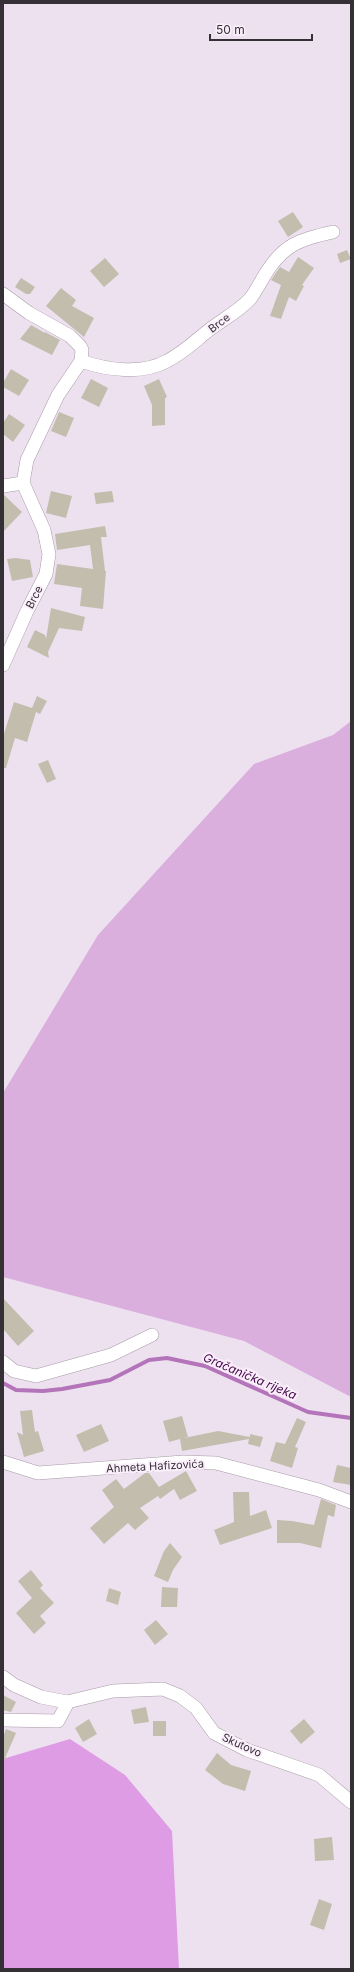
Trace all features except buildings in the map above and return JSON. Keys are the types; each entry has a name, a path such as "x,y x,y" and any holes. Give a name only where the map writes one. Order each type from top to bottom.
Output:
{"street":[{"name":"Brce","path":"81,361 91,365 128,370 145,369 166,362 183,352 250,298 275,259 289,246 305,238 333,232"},
{"path":"3,294 29,313 70,336 82,350 81,361 58,395 27,460 23,483 3,486"},
{"name":"Brce","path":"3,665 27,611 46,574 49,554 44,530 23,483"},
{"path":"3,1362 14,1371 36,1376 111,1355 152,1335"},
{"name":"Ahmeta Hafizovića","path":"3,1462 38,1473 183,1462 216,1463 319,1490 351,1502"},
{"name":"Skutovo","path":"3,1677 14,1685 41,1697 67,1702 113,1691 163,1690 180,1696 196,1708 214,1733 247,1750 319,1775 351,1802"},
{"path":"3,1720 58,1721 67,1702"}],"shaded area":[{"path":"351,721 351,1397 244,1341 3,1277 3,1093 98,935 254,764 333,735"},
{"path":"70,1739 125,1775 172,1831 179,1969 3,1969 3,1756 6,1758"}],"waterway":[{"name":"Gračanička rijeka","path":"3,1383 16,1390 43,1391 62,1389 110,1380 149,1360 167,1358 205,1366 308,1412 351,1418"}]}
